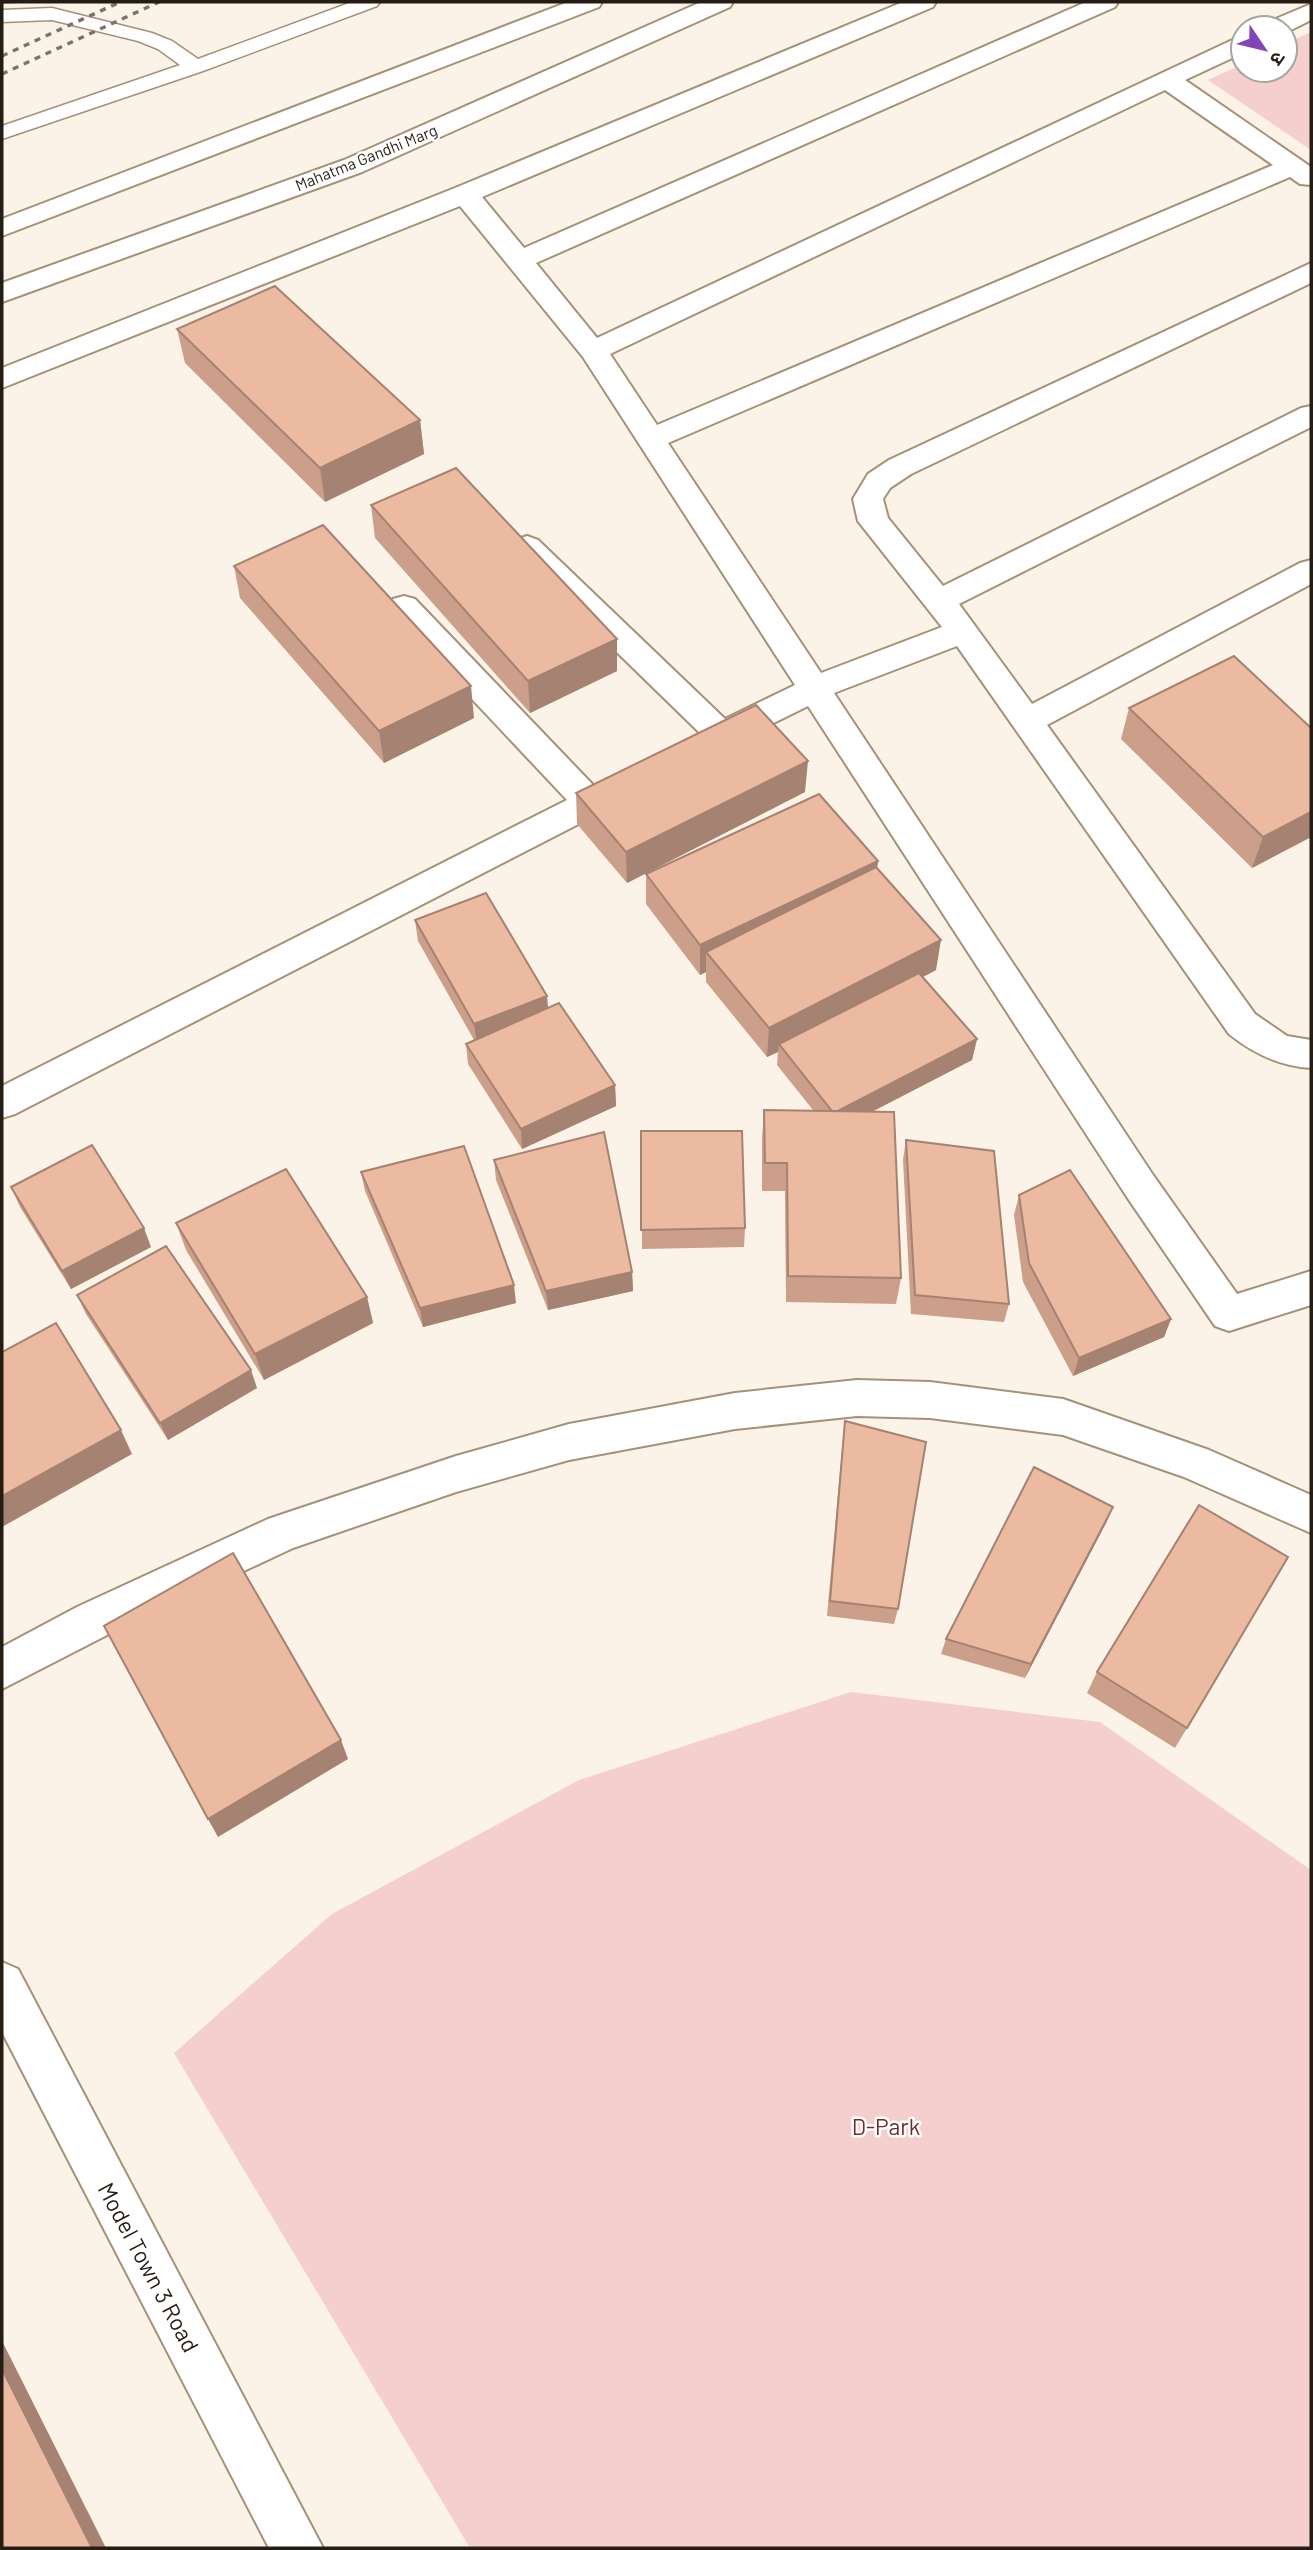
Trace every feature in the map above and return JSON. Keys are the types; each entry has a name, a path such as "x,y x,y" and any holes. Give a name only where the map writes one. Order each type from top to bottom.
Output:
{"street":[{"path":"2,228 590,2"},
{"name":"Mahatma Gandhi Marg","path":"2,293 353,166 721,2"},
{"path":"2,379 465,194 924,2"},
{"path":"518,261 1106,2"},
{"path":"593,351 1229,50"},
{"path":"1167,79 1302,173"},
{"path":"649,440 1302,173"},
{"path":"465,194 593,351 1140,1186 1229,1314 1311,1288"},
{"path":"1311,272 900,467 879,481 868,499 873,521 964,631 1242,1024 1265,1044 1292,1053 1311,1054"},
{"path":"939,601 1311,415"},
{"path":"516,537 722,735"},
{"path":"1027,720 1311,571"},
{"path":"404,607 590,803"},
{"path":"686,753 816,688 964,631"},
{"path":"2,1103 650,772"},
{"path":"2,1669 92,1621 283,1532 456,1474 569,1442 735,1411 857,1398 930,1400 1063,1418 1195,1463 1311,1514"},
{"name":"Model Town 3 Road","path":"2,1985 297,2548"}],"lane":[{"path":"2,133 196,67 370,2"},
{"path":"2,16 52,14 145,37 165,45 196,67"}],"green space":[{"path":"1311,32 1311,150 1208,80 1229,70 1229,84 1299,84 1299,38"},
{"name":"D-Park","path":"851,1692 1100,1722 1311,1870 1311,2548 470,2548 174,2053 332,1914 579,1780"}],"building":[{"path":"275,286 420,420 320,468 177,329"},
{"path":"456,468 617,639 528,681 371,505"},
{"path":"323,525 471,686 379,731 234,566"},
{"path":"1234,656 1311,728 1311,812 1263,837 1129,708"},
{"path":"756,705 808,761 626,852 576,793"},
{"path":"819,794 878,861 700,945 646,874"},
{"path":"876,867 941,940 769,1028 706,952"},
{"path":"486,893 547,996 474,1024 415,920"},
{"path":"919,973 977,1039 838,1111 832,1111 779,1044"},
{"path":"559,1003 615,1085 521,1129 466,1044"},
{"path":"764,1110 894,1112 901,1278 788,1276 787,1163 765,1163"},
{"path":"641,1131 742,1131 745,1228 641,1230"},
{"path":"604,1132 632,1272 546,1291 494,1160"},
{"path":"906,1140 994,1151 1009,1304 915,1295"},
{"path":"92,1145 144,1228 62,1271 11,1187"},
{"path":"464,1146 514,1285 420,1308 361,1172"},
{"path":"286,1169 367,1297 255,1354 176,1223"},
{"path":"1070,1170 1171,1319 1079,1358 1029,1263 1019,1195"},
{"path":"166,1246 251,1370 160,1423 77,1295"},
{"path":"56,1323 121,1430 2,1496 2,1352"},
{"path":"845,1421 926,1442 898,1609 830,1601"},
{"path":"1034,1467 1113,1507 1031,1664 946,1639"},
{"path":"1199,1505 1288,1557 1187,1728 1097,1672"},
{"path":"233,1553 341,1740 208,1819 104,1626"},
{"path":"2,2369 92,2548 2,2548"}],"railway":[{"path":"2,56 120,2"},
{"path":"2,74 159,2"}]}
